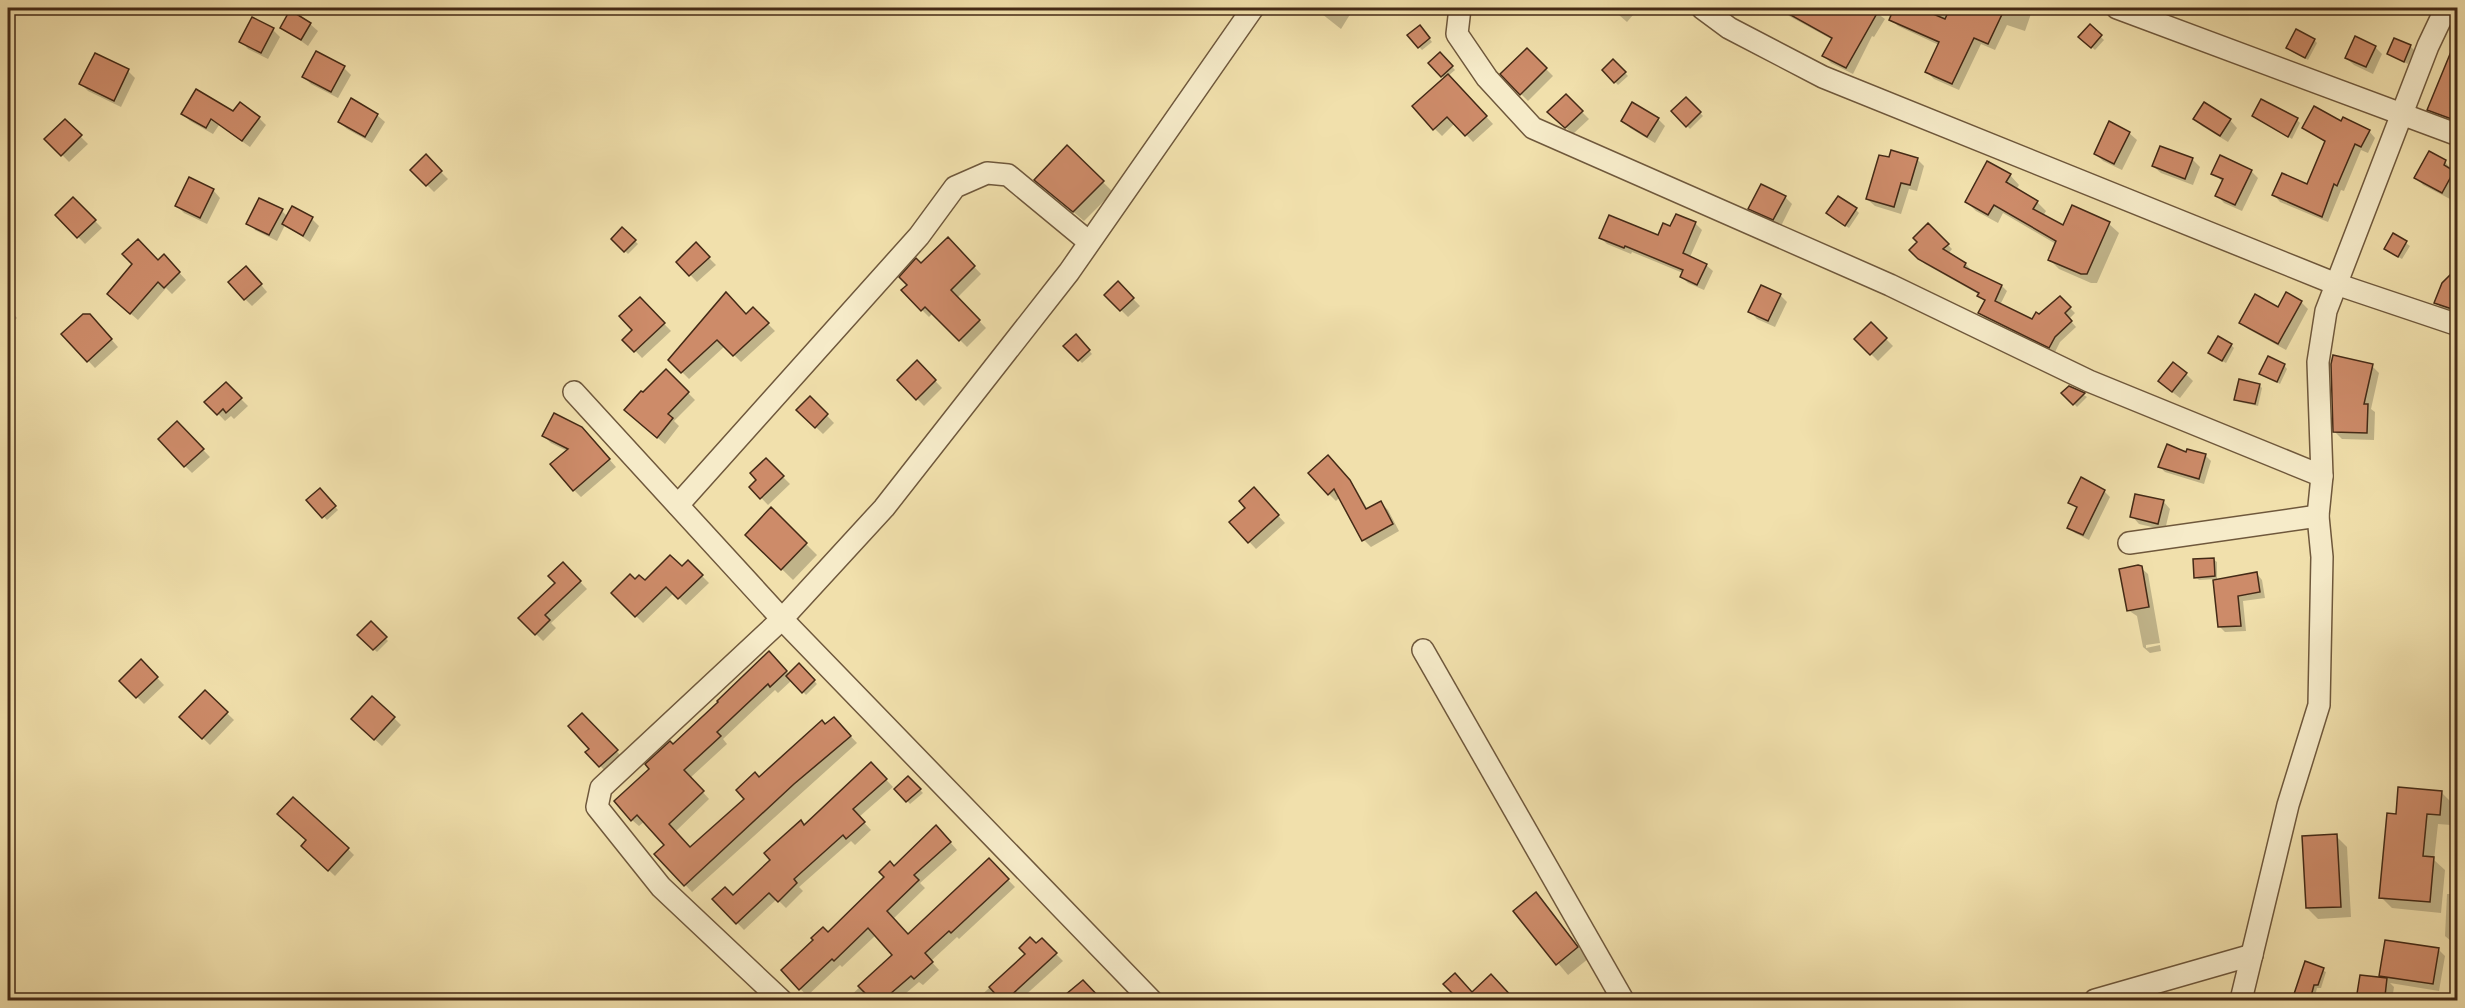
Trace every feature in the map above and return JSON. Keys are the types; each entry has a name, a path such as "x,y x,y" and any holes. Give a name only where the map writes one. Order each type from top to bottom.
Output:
{"street":[{"path":"781,1000 661,887 597,807 601,788 782,619 884,508 1069,272 1254,8"},
{"path":"1460,8 1457,34 1487,78 1533,128 1890,285 2089,381 2322,476"},
{"path":"1702,8 1729,28 1823,77 2336,284 2457,325"},
{"path":"2117,8 2457,135"},
{"path":"2241,1000 2288,805 2319,705 2322,557 2318,516 2322,476 2318,362 2326,311 2428,46 2446,8"},
{"path":"678,506 919,236 955,187 987,173 1008,175 1089,242"},
{"path":"574,392 782,619 1151,1000"},
{"path":"2129,543 2318,516"},
{"path":"1423,650 1623,1000"},
{"path":"2095,1000 2252,955"}],"building":[{"path":"1778,8 1880,8 1846,68 1822,56 1832,38"},
{"path":"1894,8 1919,8 1945,19 1950,8 2005,8 1988,44 1974,38 1952,84 1925,72 1939,42 1889,20"},
{"path":"290,10 311,23 301,40 280,28"},
{"path":"252,17 274,28 261,53 239,42"},
{"path":"2090,24 2102,35 2091,48 2078,37"},
{"path":"1420,25 1430,38 1418,48 1407,35"},
{"path":"2296,29 2315,39 2305,58 2286,48"},
{"path":"2355,36 2376,46 2366,67 2345,58"},
{"path":"2457,37 2457,121 2427,110"},
{"path":"2394,38 2411,45 2404,62 2387,54"},
{"path":"1527,48 1547,68 1520,95 1500,74"},
{"path":"316,51 345,66 331,92 302,77"},
{"path":"1440,52 1453,66 1441,77 1428,63"},
{"path":"95,53 129,69 114,101 79,84"},
{"path":"1613,59 1626,72 1614,83 1602,70"},
{"path":"1448,74 1487,116 1465,136 1447,117 1433,130 1412,106"},
{"path":"196,89 233,111 240,102 260,117 242,141 211,119 206,128 181,114"},
{"path":"1566,94 1583,111 1565,128 1547,112"},
{"path":"1686,97 1701,112 1686,127 1671,111"},
{"path":"351,98 378,114 365,137 338,122"},
{"path":"2261,99 2298,118 2288,137 2252,116"},
{"path":"1632,102 1659,118 1647,137 1621,121"},
{"path":"2204,102 2231,119 2220,136 2193,119"},
{"path":"2314,106 2341,121 2343,117 2370,130 2361,147 2355,144 2337,186 2334,184 2322,217 2272,195 2282,173 2307,184 2325,141 2302,128"},
{"path":"65,119 82,135 61,156 44,139"},
{"path":"2109,121 2130,132 2114,164 2094,154"},
{"path":"1067,145 1104,181 1073,212 1034,180"},
{"path":"2160,146 2193,158 2185,179 2152,166"},
{"path":"1891,150 1918,158 1910,185 1901,183 1894,207 1866,199 1879,155 1889,157"},
{"path":"2429,151 2446,160 2444,165 2454,171 2442,193 2414,178"},
{"path":"426,154 442,171 426,186 410,170"},
{"path":"2220,155 2252,170 2235,205 2215,196 2223,179 2211,174"},
{"path":"1987,161 2011,174 2006,182 2038,201 2033,209 2063,225 2072,205 2110,222 2087,274 2081,274 2048,260 2056,241 1994,205 1988,215 1965,202"},
{"path":"189,177 214,189 200,218 175,206"},
{"path":"1761,184 1786,196 1773,220 1748,209"},
{"path":"1838,196 1857,208 1845,226 1826,213"},
{"path":"73,197 96,220 77,238 55,215"},
{"path":"259,198 283,209 269,235 246,224"},
{"path":"292,206 313,217 303,236 282,224"},
{"path":"1676,214 1696,222 1683,253 1707,264 1697,285 1680,277 1683,270 1599,238 1609,215 1658,235 1663,223 1670,226"},
{"path":"1928,223 1949,244 1943,249 1966,263 1964,267 2002,285 1995,301 2032,319 2036,312 2039,314 2060,296 2071,307 2065,313 2072,321 2055,337 2049,348 1978,313 1985,300 1977,296 1979,293 1918,259 1909,250 1917,242 1913,238"},
{"path":"622,227 636,240 624,252 611,239"},
{"path":"2393,233 2407,241 2398,257 2384,249"},
{"path":"948,237 975,266 951,290 980,320 959,341 925,307 921,311 901,290 907,285 899,277 916,258 921,263"},
{"path":"138,239 158,260 164,254 180,272 164,288 158,282 130,314 107,294 132,264 122,254"},
{"path":"696,242 710,257 689,276 676,262"},
{"path":"246,266 262,284 244,300 228,282"},
{"path":"2457,268 2457,294 2452,309 2434,303 2442,283"},
{"path":"1118,281 1134,298 1120,311 1104,295"},
{"path":"1761,285 1781,294 1768,321 1748,312"},
{"path":"726,292 746,314 753,307 769,323 733,356 717,340 681,373 668,360"},
{"path":"2286,292 2302,301 2278,344 2239,323 2255,294 2278,307"},
{"path":"640,297 665,323 634,352 622,340 632,330 619,316"},
{"path":"83,314 90,314 112,339 87,362 61,334"},
{"path":"1871,322 1887,338 1870,355 1854,339"},
{"path":"1076,334 1090,350 1078,361 1063,346"},
{"path":"2218,336 2232,344 2222,361 2208,353"},
{"path":"2333,355 2373,364 2364,404 2368,404 2367,433 2333,432 2331,364"},
{"path":"2268,356 2285,364 2277,382 2259,374"},
{"path":"917,360 936,380 916,400 897,380"},
{"path":"2173,362 2187,373 2172,392 2158,381"},
{"path":"666,369 689,392 668,414 673,418 657,438 624,410"},
{"path":"2239,379 2260,384 2255,404 2234,400"},
{"path":"226,382 242,398 226,413 223,409 217,415 204,402"},
{"path":"2069,386 2085,393 2073,405 2061,393"},
{"path":"810,396 828,414 815,428 796,410"},
{"path":"554,413 582,427 610,459 573,491 550,464 568,449 542,436"},
{"path":"177,421 204,449 184,467 158,439"},
{"path":"2167,444 2186,452 2187,449 2206,454 2199,479 2158,467"},
{"path":"1328,455 1350,480 1366,509 1381,501 1393,524 1362,541 1334,489 1328,495 1308,473"},
{"path":"766,458 784,476 760,499 749,487 756,480 750,473"},
{"path":"2081,477 2105,490 2083,535 2067,528 2077,507 2068,503"},
{"path":"1254,487 1279,515 1248,543 1229,522 1245,508 1239,501"},
{"path":"320,488 336,506 322,518 306,500"},
{"path":"2135,494 2164,500 2158,524 2130,517"},
{"path":"771,507 807,543 781,570 745,535"},
{"path":"670,555 682,566 688,560 703,575 678,599 666,587 635,617 611,593 630,574 635,579 639,575 645,580"},
{"path":"2214,558 2215,576 2194,578 2193,559"},
{"path":"563,562 581,581 545,615 550,620 535,635 518,618 555,583 548,576"},
{"path":"2142,566 2149,607 2127,611 2119,569"},
{"path":"2257,572 2260,592 2238,596 2241,626 2218,627 2213,580"},
{"path":"371,621 387,637 373,650 357,635"},
{"path":"769,651 787,671 770,687 768,684 717,732 721,736 684,770 704,791 669,824 690,847 744,799 736,790 755,772 759,777 822,720 825,724 834,717 851,736 794,784 684,886 654,854 664,845 637,815 631,821 614,801 649,769 645,764 670,741 673,744"},
{"path":"141,659 158,677 136,698 119,681"},
{"path":"799,663 815,680 802,693 786,676"},
{"path":"205,690 228,712 202,739 179,717"},
{"path":"372,696 395,717 374,740 351,719"},
{"path":"582,713 618,750 599,767 585,752 589,749 568,726"},
{"path":"871,762 887,779 853,809 865,822 846,839 843,835 794,879 797,883 778,902 769,893 736,924 712,899 725,887 733,895 770,860 764,853 801,820 804,825"},
{"path":"908,776 921,789 906,802 894,789"},
{"path":"2398,787 2442,791 2440,815 2427,814 2423,856 2434,857 2430,902 2379,898 2387,813 2396,814"},
{"path":"293,797 349,848 328,871 301,846 306,840 277,814"},
{"path":"936,825 951,842 914,875 919,880 887,911 908,934 989,858 1009,879 951,933 949,931 925,953 933,962 914,979 911,976 883,1000 872,1000 858,986 892,955 868,928 834,961 832,959 799,990 781,970 813,940 811,938 823,927 828,932 884,877 879,872 890,861 894,866"},
{"path":"2337,834 2341,907 2306,908 2302,836"},
{"path":"1536,892 1578,947 1556,965 1513,911"},
{"path":"1030,937 1036,943 1042,938 1057,953 1006,1000 1001,1000 989,987 1025,954 1019,948"},
{"path":"2385,940 2439,948 2433,984 2379,976"},
{"path":"2305,961 2324,968 2318,985 2314,985 2310,1000 2292,1000"},
{"path":"1455,973 1472,992 1491,974 1515,1000 1459,1000 1443,984"},
{"path":"2360,975 2387,978 2385,996 2375,995 2374,1000 2356,1000"},
{"path":"1083,980 1102,1000 1059,1000"}]}
